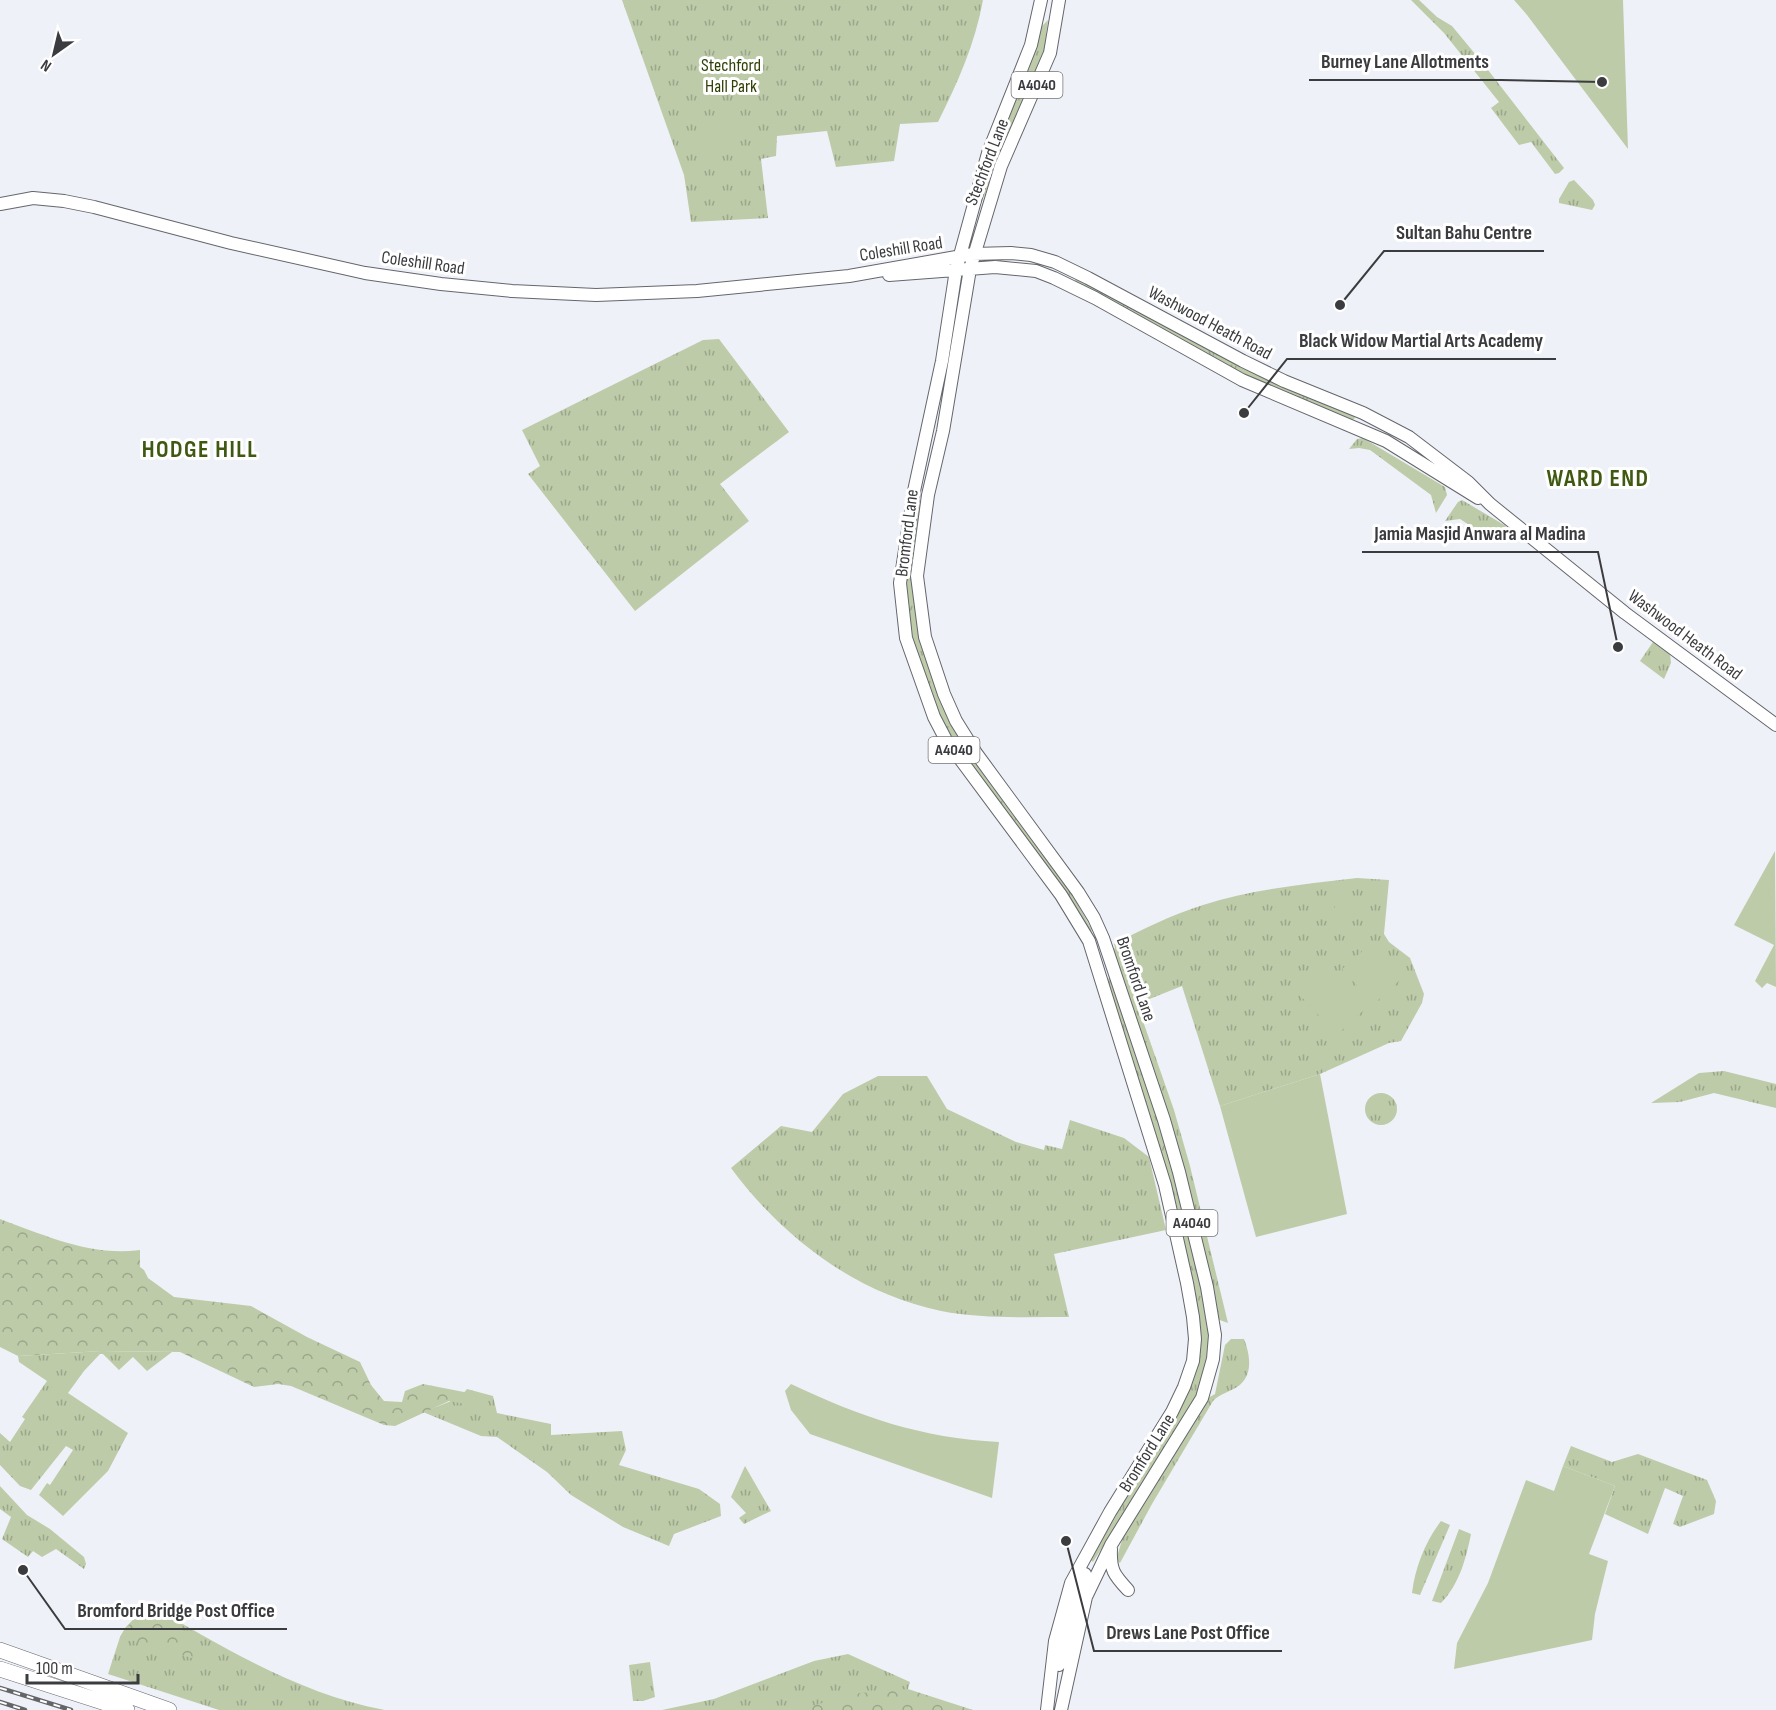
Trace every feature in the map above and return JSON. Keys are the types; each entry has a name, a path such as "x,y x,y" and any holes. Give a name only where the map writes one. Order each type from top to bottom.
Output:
{"highway":[{"path":"0,1650 169,1710"},
{"path":"0,1669 127,1710"}],"main road":[{"name":"Stechford Lane","path":"970,268 1001,166 1050,53 1059,0"},
{"name":"Stechford Lane","path":"957,264 988,153 1031,45 1040,5"},
{"path":"1040,5 1058,13"},
{"name":"Coleshill Road","path":"0,204 33,198 64,201 231,243 365,273 512,291 596,295 642,294 849,276 906,275 957,264"},
{"name":"Washwood Heath Road","path":"957,264 973,254 1011,253 1031,255 1054,262 1253,366 1362,413 1409,437 1634,620 1776,725"},
{"name":"Washwood Heath Road","path":"957,264 970,268 1018,268 1054,278 1095,298 1242,380 1386,441 1490,504"},
{"name":"Bromford Lane","path":"957,264 942,361 914,491 900,583 906,638 934,717 946,740 1061,895 1089,941 1165,1185 1190,1295 1195,1339 1193,1361 1173,1412 1085,1555 1071,1583 1055,1641 1048,1704"},
{"name":"Bromford Lane","path":"970,268 943,431 928,495 917,576 925,637 944,694 956,721 976,753 1058,864 1094,918 1119,983 1170,1141 1207,1287 1215,1335 1213,1359 1202,1398 1094,1577 1082,1609 1061,1710"},
{"path":"1357,428 1362,413"},
{"path":"914,491 928,495"},
{"path":"1154,1146 1170,1141"},
{"path":"1112,1545 1113,1573 1128,1590"},
{"path":"1048,1704 1067,1629 1085,1574"}],"green space":[{"name":"Stechford Hall Park","path":"622,0 983,0 965,62 938,122 900,124 894,161 836,167 827,131 777,136 776,156 761,159 768,218 691,222 684,175"},
{"path":"1411,0 1419,0 1437,17 1452,26 1564,168 1559,173 1555,174 1531,142 1519,145 1491,108 1499,102 1444,33"},
{"path":"1514,0 1623,0 1628,149 1527,15"},
{"path":"1048,20 1043,60 977,213 990,161 1042,26"},
{"name":"Stechford Hall Park","path":"735,121 736,154 700,157 696,123"},
{"path":"1574,180 1593,200 1595,205 1592,210 1559,203 1569,182"},
{"path":"1077,278 1354,415 1355,418 1351,421 1245,377 1074,282"},
{"path":"719,339 789,432 720,484 749,521 635,611 528,474 540,466 522,430 703,340"},
{"path":"1363,438 1445,487 1447,495 1436,513 1431,495 1370,450 1349,449 1357,439"},
{"path":"1462,500 1506,526 1494,541 1460,519 1445,521 1458,502"},
{"path":"914,504 921,505 913,554 912,579 920,640 933,680 947,711 1062,876 1091,931 1087,931 964,758 936,712 913,651 903,583"},
{"path":"1653,642 1670,654 1671,663 1664,679 1640,661"},
{"path":"1775,851 1776,987 1767,983 1762,988 1755,981 1774,945 1734,925"},
{"path":"1357,878 1389,880 1384,934 1389,942 1410,958 1424,994 1422,1003 1401,1041 1389,1043 1320,1074 1220,1106 1182,986 1137,1004 1174,1110 1190,1166 1228,1323 1217,1319 1111,951 1115,948 1114,944 1168,918 1222,899 1260,891"},
{"path":"1365,896 1365,916 1335,917 1335,897"},
{"path":"1368,946 1400,980 1374,1004 1342,969"},
{"path":"1324,965 1365,1009 1337,1035 1296,991"},
{"path":"1112,977 1154,1105 1179,1192 1206,1304 1210,1333 1208,1357 1198,1397 1093,1562 1089,1559 1158,1445 1188,1387 1194,1295 1107,979"},
{"path":"1724,1071 1776,1084 1776,1108 1714,1093 1680,1102 1651,1103 1699,1073"},
{"path":"1320,1074 1347,1214 1256,1237 1220,1106"},
{"path":"878,1076 927,1076 947,1109 1016,1142 1044,1150 1045,1145 1062,1149 1070,1120 1124,1138 1149,1157 1166,1230 1054,1254 1069,1317 957,1314 909,1303 850,1276 797,1239 773,1217 731,1168 781,1126 812,1132 843,1094"},
{"path":"1381,1093 1392,1098 1397,1109 1392,1120 1381,1125 1370,1120 1365,1109 1370,1098"},
{"path":"0,1219 51,1238 86,1247 122,1251 140,1250 140,1267 148,1278 174,1297 251,1306 307,1337 360,1362 371,1385 384,1401 402,1402 405,1391 423,1384 464,1392 465,1404 449,1401 395,1426 384,1425 291,1386 278,1384 254,1387 180,1352 101,1351 18,1356 0,1347"},
{"path":"1231,1339 1244,1339 1249,1358 1246,1377 1237,1387 1213,1401 1120,1563 1116,1560 1123,1537 1208,1398 1215,1394 1225,1345"},
{"path":"101,1351 172,1352 147,1371 133,1357 119,1370 103,1354 100,1354 68,1393 128,1433 108,1471 63,1516 39,1495 47,1483 50,1485 73,1450 66,1446 31,1490 20,1486 0,1465 0,1433 10,1442 25,1419 22,1417 47,1381 19,1362 18,1356"},
{"path":"791,1384 867,1416 917,1431 999,1442 992,1498 810,1434 791,1410 785,1391"},
{"path":"467,1389 493,1396 497,1413 551,1424 551,1435 622,1431 626,1450 619,1465 699,1489 720,1504 721,1516 674,1534 669,1546 623,1527 571,1495 547,1472 497,1437 481,1436 423,1412 453,1400"},
{"path":"1571,1446 1612,1462 1638,1454 1707,1480 1716,1501 1714,1514 1680,1527 1673,1524 1683,1496 1665,1488 1648,1534 1605,1514 1615,1486 1563,1466"},
{"path":"745,1466 771,1511 744,1524 739,1518 746,1513 731,1497"},
{"path":"1563,1466 1615,1486 1589,1554 1608,1561 1595,1614 1592,1640 1454,1669 1457,1643 1488,1583 1526,1480 1554,1491"},
{"path":"0,1486 27,1515 50,1529 84,1557 86,1564 84,1569 56,1549 42,1557 33,1551 28,1557 2,1539 11,1517 0,1509"},
{"path":"1441,1521 1450,1525 1420,1595 1412,1593 1422,1556"},
{"path":"1459,1529 1471,1534 1461,1571 1453,1588 1441,1603 1432,1601"},
{"path":"148,1604 233,1652 292,1681 353,1703 385,1710 219,1710 108,1674 120,1637 126,1627"},
{"path":"141,1616 153,1618 177,1637 190,1641 195,1648 192,1658 120,1637 126,1627"},
{"path":"848,1654 910,1682 908,1689 882,1710 662,1710 714,1699 814,1661"},
{"path":"650,1662 655,1697 633,1701 629,1665"},
{"path":"908,1689 973,1710 800,1710 850,1694"}],"railway":[{"path":"0,1688 71,1710"},
{"path":"0,1702 25,1710"}],"place":[{"name":"Burney Lane Allotments","path":"1602,82"},
{"name":"Sultan Bahu Centre","path":"1340,305"},
{"name":"Black Widow Martial Arts Academy","path":"1244,413"},
{"name":"Jamia Masjid Anwara al Madina","path":"1618,647"},
{"name":"Drews Lane Post Office","path":"1066,1541"},
{"name":"Bromford Bridge Post Office","path":"23,1570"}],"district":[{"name":"HODGE HILL","path":"200,449"},
{"name":"WARD END","path":"1598,478"}]}
